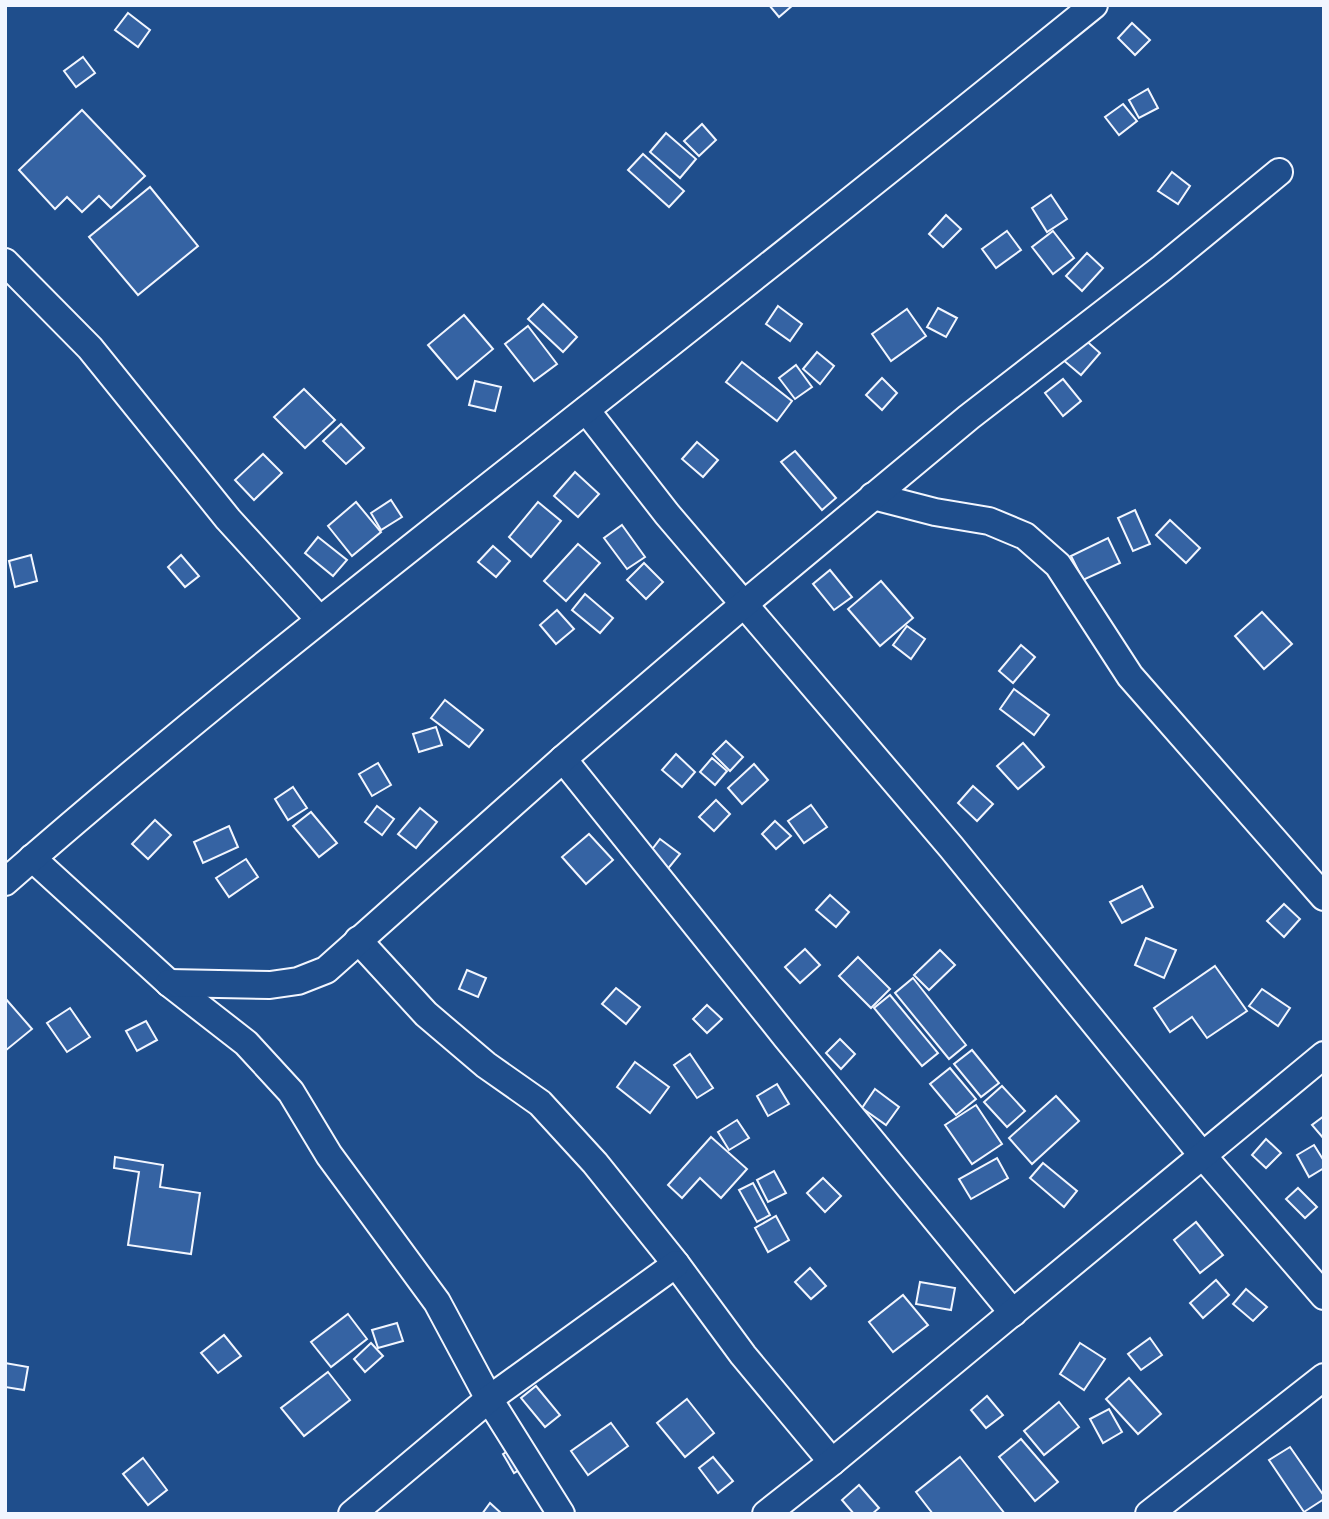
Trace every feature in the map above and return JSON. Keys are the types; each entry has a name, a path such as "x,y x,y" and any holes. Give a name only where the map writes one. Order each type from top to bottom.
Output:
{"street":[{"path":"5,882 97,801 319,619 890,170 1094,5"},
{"path":"169,983 270,985 298,981 326,970 563,759 873,496 1279,172"},
{"path":"5,262 90,348 228,519 319,619"},
{"path":"586,410 667,514 951,847 1203,1156 1324,1296"},
{"path":"873,496 989,522 1025,536 1058,565 1130,676 1324,897"},
{"path":"563,759 786,1037 1013,1312"},
{"path":"32,858 169,983 246,1043 291,1092 329,1155 436,1302 489,1399 561,1514"},
{"path":"358,940 426,1014 486,1065 540,1103 595,1163 676,1264 743,1355 832,1462"},
{"path":"766,1514 1324,1055"},
{"path":"352,1514 489,1399 676,1264"},
{"path":"1164,1509 1324,1377"}],"building":[{"path":"769,5 793,5 779,17"},
{"path":"128,13 150,30 138,47 115,30"},
{"path":"1132,23 1150,40 1135,55 1118,38"},
{"path":"83,57 95,73 76,87 64,71"},
{"path":"1148,89 1158,108 1139,118 1129,100"},
{"path":"1123,104 1137,121 1119,135 1105,117"},
{"path":"82,110 145,176 111,208 99,196 82,212 67,197 55,209 19,170"},
{"path":"702,124 716,140 699,156 684,141"},
{"path":"666,133 696,159 680,178 650,152"},
{"path":"643,154 684,191 669,207 628,170"},
{"path":"1172,172 1190,186 1178,204 1158,191"},
{"path":"150,187 198,246 138,295 89,237"},
{"path":"1051,195 1067,219 1047,232 1032,208"},
{"path":"946,215 961,229 943,247 929,234"},
{"path":"1007,231 1021,250 996,268 982,249"},
{"path":"1053,231 1074,258 1053,274 1032,247"},
{"path":"1087,253 1103,268 1082,291 1066,276"},
{"path":"543,304 577,337 563,352 528,319"},
{"path":"778,306 802,324 790,341 766,324"},
{"path":"938,308 957,318 946,337 927,327"},
{"path":"907,309 926,336 891,361 872,334"},
{"path":"464,315 493,349 457,379 428,345"},
{"path":"528,326 557,364 534,381 505,344"},
{"path":"1082,337 1100,353 1081,375 1062,359"},
{"path":"817,352 834,366 820,384 803,369"},
{"path":"742,362 792,401 777,421 726,382"},
{"path":"796,365 812,387 795,399 779,378"},
{"path":"882,378 897,393 882,410 866,395"},
{"path":"1063,379 1081,401 1063,416 1045,393"},
{"path":"475,381 501,387 495,411 469,405"},
{"path":"304,389 335,420 305,448 274,417"},
{"path":"341,424 364,448 346,464 323,441"},
{"path":"697,442 718,460 703,477 682,459"},
{"path":"795,451 836,498 822,510 781,462"},
{"path":"263,454 282,473 254,500 235,480"},
{"path":"575,472 599,494 578,517 554,496"},
{"path":"391,500 402,517 381,530 371,513"},
{"path":"356,502 381,532 352,556 328,526"},
{"path":"538,502 561,521 531,557 509,537"},
{"path":"1135,510 1150,544 1133,551 1118,518"},
{"path":"1170,520 1200,548 1186,563 1156,535"},
{"path":"622,525 645,557 627,569 604,538"},
{"path":"318,537 347,560 333,576 305,553"},
{"path":"1108,538 1120,563 1083,580 1071,556"},
{"path":"578,544 600,563 566,601 544,581"},
{"path":"493,546 510,561 496,577 478,562"},
{"path":"31,555 37,581 15,587 9,561"},
{"path":"181,555 199,576 185,587 168,567"},
{"path":"644,563 663,582 646,599 627,580"},
{"path":"830,570 852,597 834,610 813,584"},
{"path":"881,581 913,618 880,646 848,609"},
{"path":"585,594 613,618 600,633 572,610"},
{"path":"557,610 574,629 556,644 540,625"},
{"path":"1262,612 1292,644 1264,669 1235,636"},
{"path":"907,626 925,639 911,659 893,645"},
{"path":"1021,645 1035,657 1013,683 999,671"},
{"path":"1014,689 1049,715 1034,735 1000,709"},
{"path":"445,700 483,730 469,747 431,718"},
{"path":"436,727 442,745 419,752 413,734"},
{"path":"726,741 743,757 730,771 713,754"},
{"path":"1023,743 1044,767 1018,789 997,766"},
{"path":"676,754 695,772 682,787 662,770"},
{"path":"712,758 727,771 715,785 700,772"},
{"path":"378,763 391,785 372,796 359,774"},
{"path":"754,764 768,780 742,804 728,788"},
{"path":"973,786 993,804 977,821 958,803"},
{"path":"293,787 307,808 288,820 275,799"},
{"path":"716,800 730,814 714,831 699,817"},
{"path":"811,805 827,827 804,843 788,821"},
{"path":"377,806 394,819 382,835 365,822"},
{"path":"420,808 437,822 416,848 398,834"},
{"path":"311,812 337,843 319,857 293,826"},
{"path":"155,820 171,835 148,859 132,844"},
{"path":"775,821 791,836 776,849 762,834"},
{"path":"229,826 238,847 203,863 194,842"},
{"path":"589,834 613,860 586,884 562,857"},
{"path":"660,839 680,854 666,871 647,856"},
{"path":"246,859 258,877 229,897 216,878"},
{"path":"1142,886 1153,907 1122,923 1110,902"},
{"path":"830,895 849,912 836,927 816,910"},
{"path":"1284,904 1300,919 1284,937 1267,921"},
{"path":"1146,938 1176,950 1164,978 1135,965"},
{"path":"805,949 820,965 800,983 785,967"},
{"path":"940,950 955,965 929,990 914,975"},
{"path":"858,957 890,989 871,1008 839,976"},
{"path":"1215,966 1247,1011 1207,1038 1192,1017 1170,1032 1154,1008"},
{"path":"467,970 486,978 478,997 459,989"},
{"path":"913,978 966,1045 949,1059 895,993"},
{"path":"616,988 640,1007 626,1024 602,1004"},
{"path":"1262,989 1290,1008 1278,1026 1249,1006"},
{"path":"890,995 938,1053 922,1066 874,1008"},
{"path":"5,998 32,1029 5,1051"},
{"path":"707,1005 722,1019 707,1033 693,1019"},
{"path":"70,1008 90,1037 67,1052 47,1023"},
{"path":"146,1021 157,1040 137,1051 126,1031"},
{"path":"840,1039 855,1054 841,1069 826,1053"},
{"path":"972,1050 999,1083 981,1097 954,1064"},
{"path":"690,1054 713,1088 697,1098 674,1065"},
{"path":"635,1062 669,1087 650,1113 617,1087"},
{"path":"950,1068 976,1099 956,1115 930,1084"},
{"path":"777,1084 789,1104 768,1116 757,1096"},
{"path":"1002,1086 1025,1111 1007,1127 984,1102"},
{"path":"875,1089 899,1107 886,1125 862,1108"},
{"path":"1056,1096 1079,1121 1032,1164 1009,1138"},
{"path":"976,1105 1002,1144 972,1164 945,1125"},
{"path":"1324,1116 1324,1139 1312,1125"},
{"path":"737,1120 749,1138 729,1150 718,1132"},
{"path":"711,1137 747,1169 721,1198 700,1178 682,1198 668,1185"},
{"path":"1266,1139 1281,1153 1266,1168 1252,1155"},
{"path":"1314,1145 1324,1161 1324,1168 1309,1177 1297,1155"},
{"path":"115,1157 163,1165 160,1187 200,1193 191,1254 128,1245 139,1172 114,1168"},
{"path":"997,1158 1008,1178 971,1199 959,1179"},
{"path":"1043,1163 1077,1191 1064,1207 1030,1178"},
{"path":"774,1171 786,1193 768,1202 757,1180"},
{"path":"823,1178 841,1196 825,1212 807,1193"},
{"path":"753,1183 770,1215 757,1222 739,1190"},
{"path":"1298,1188 1317,1207 1305,1218 1286,1199"},
{"path":"776,1216 789,1240 768,1252 755,1228"},
{"path":"1196,1222 1223,1255 1200,1273 1174,1240"},
{"path":"810,1268 826,1286 811,1299 795,1282"},
{"path":"1216,1280 1229,1295 1203,1318 1190,1303"},
{"path":"920,1282 955,1288 951,1310 916,1304"},
{"path":"1246,1289 1267,1307 1253,1321 1233,1304"},
{"path":"903,1295 928,1325 893,1352 869,1322"},
{"path":"348,1314 367,1339 331,1367 311,1342"},
{"path":"397,1323 403,1341 378,1348 372,1330"},
{"path":"224,1335 241,1356 218,1373 201,1353"},
{"path":"1150,1338 1162,1355 1141,1370 1128,1354"},
{"path":"371,1343 383,1356 365,1372 354,1359"},
{"path":"1080,1343 1105,1359 1084,1390 1060,1374"},
{"path":"5,1363 28,1367 24,1390 5,1387"},
{"path":"328,1372 350,1400 304,1436 281,1408"},
{"path":"1129,1378 1161,1414 1138,1434 1106,1399"},
{"path":"536,1386 560,1415 545,1427 521,1398"},
{"path":"987,1396 1003,1415 986,1428 971,1410"},
{"path":"687,1399 714,1433 685,1457 657,1423"},
{"path":"1059,1402 1079,1427 1044,1455 1024,1431"},
{"path":"1109,1409 1122,1432 1103,1443 1090,1419"},
{"path":"611,1423 628,1446 588,1475 571,1451"},
{"path":"1021,1439 1058,1482 1035,1501 999,1457"},
{"path":"524,1442 534,1461 514,1473 503,1454"},
{"path":"1290,1447 1324,1496 1324,1499 1304,1512 1269,1460"},
{"path":"713,1457 733,1481 718,1493 699,1468"},
{"path":"960,1457 1005,1514 933,1514 916,1492"},
{"path":"143,1458 167,1490 148,1505 123,1474"},
{"path":"859,1485 879,1508 872,1514 854,1514 842,1500"},
{"path":"490,1503 502,1514 482,1514"}]}
